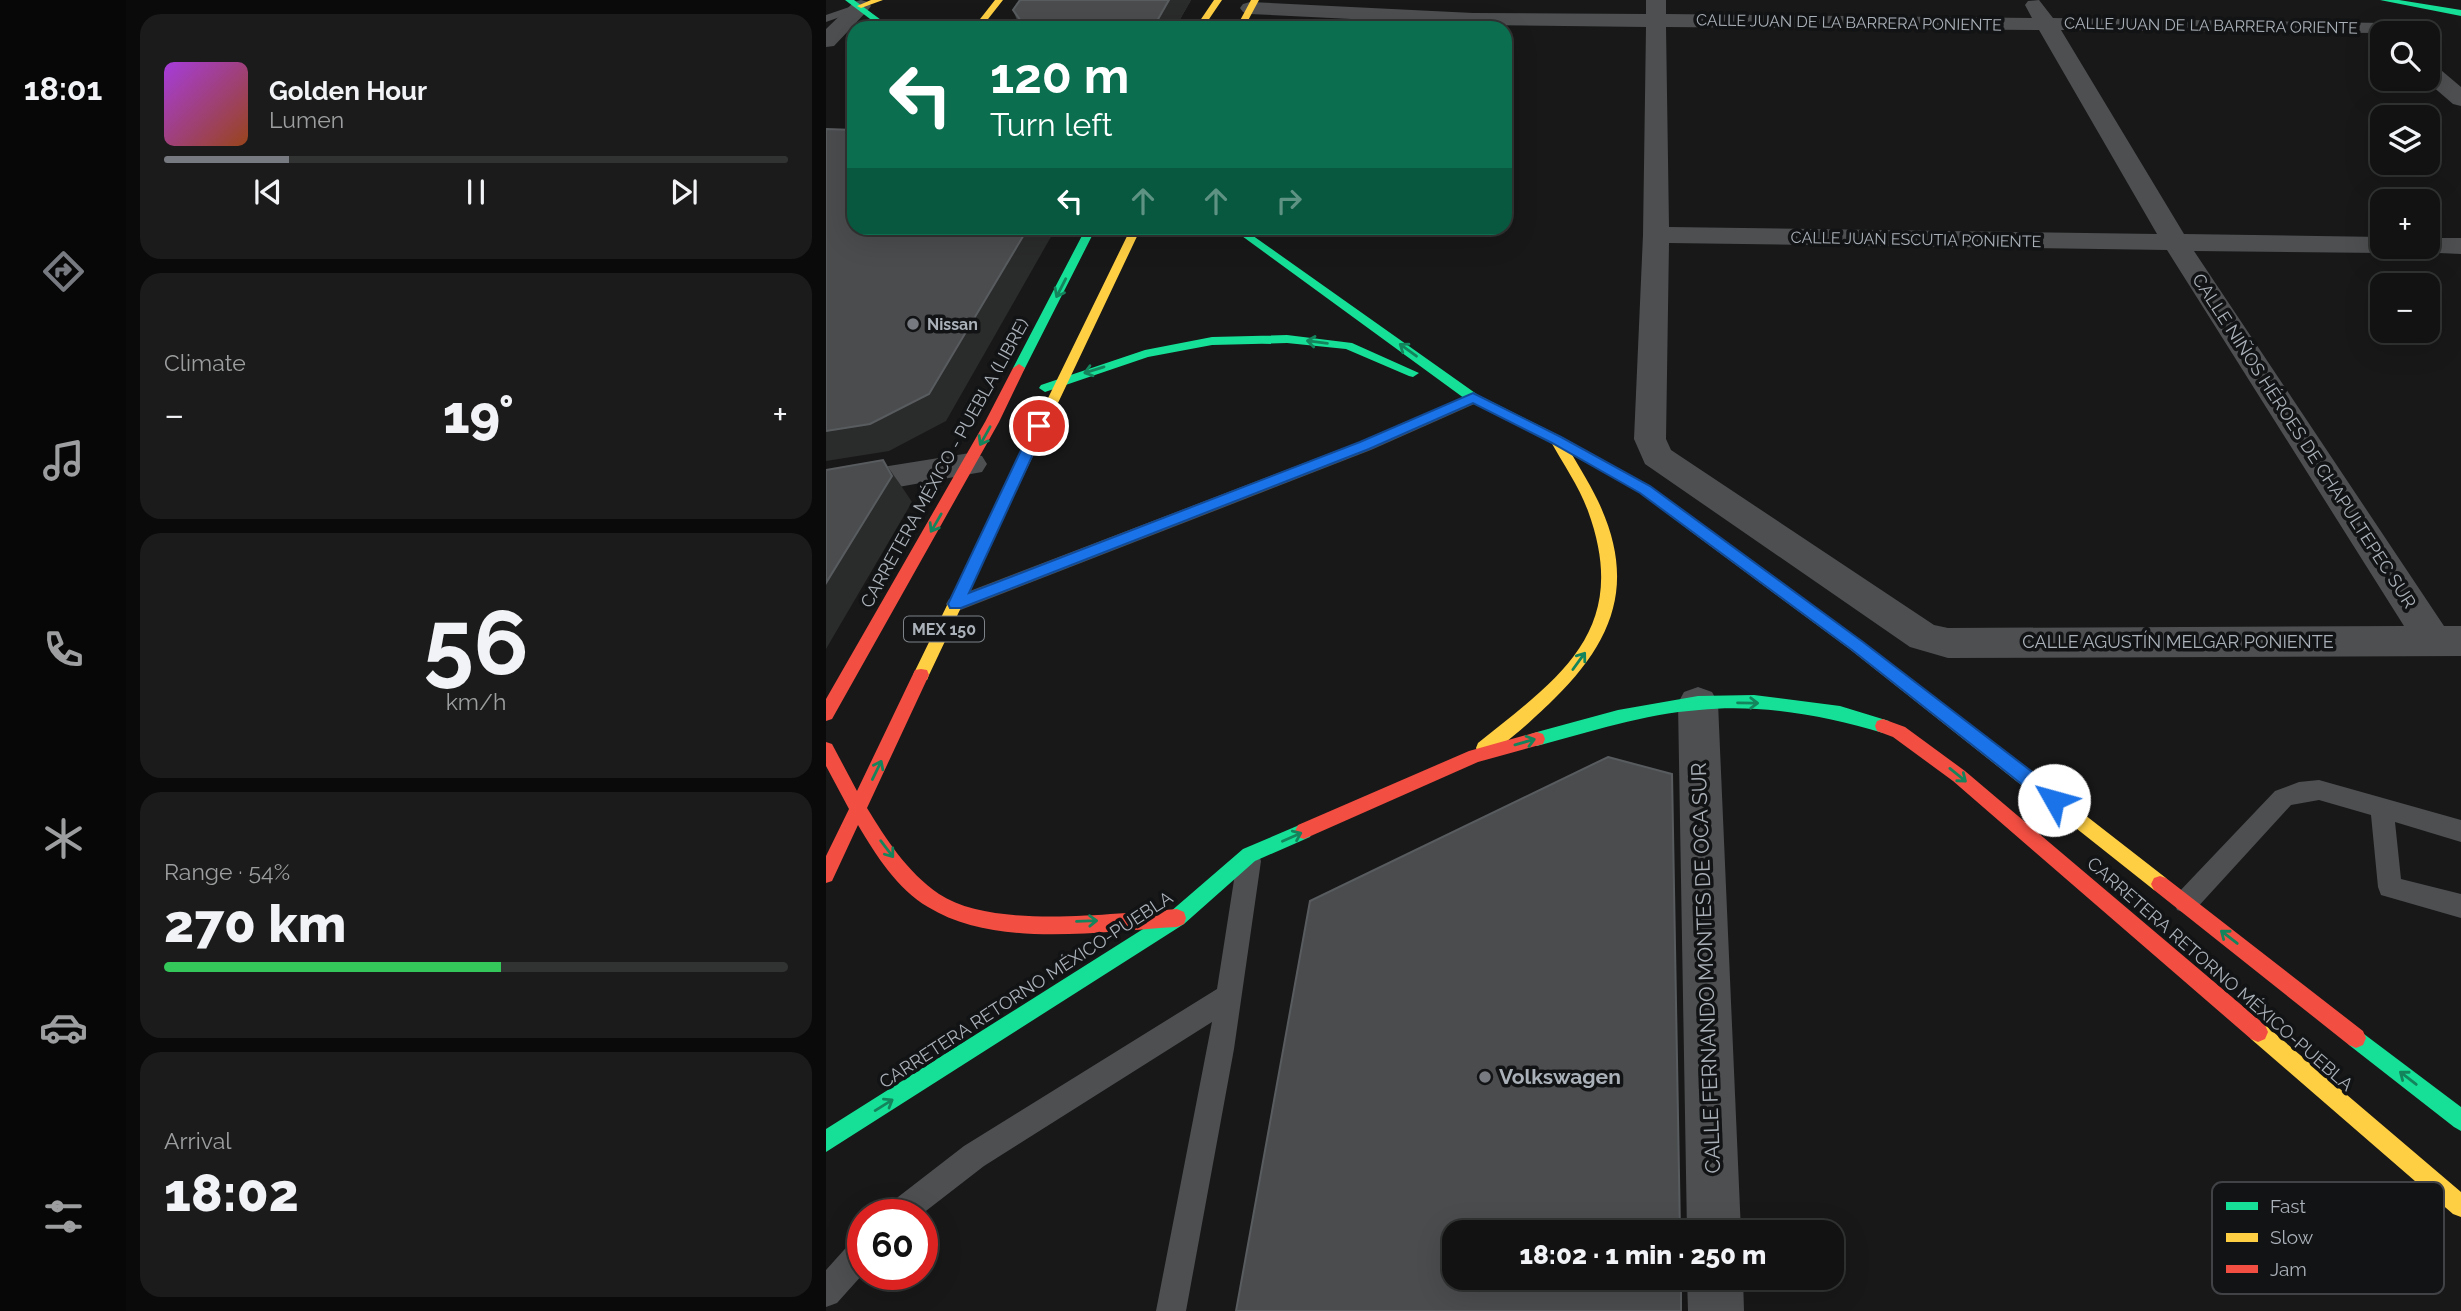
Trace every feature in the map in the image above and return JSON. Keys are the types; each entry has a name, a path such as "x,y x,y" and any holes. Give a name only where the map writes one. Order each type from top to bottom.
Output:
{"main road":[{"path":"982,21 999,0"},
{"path":"1204,21 1218,0"},
{"path":"2384,0 2461,13"},
{"path":"863,2 881,21"},
{"path":"1243,21 1250,3"},
{"name":"CARRETERA MÉXICO - PUEBLA (LIBRE)","path":"826,713 970,464 1087,235"},
{"name":"MEX 150","path":"826,875 1060,381 1133,235"},
{"name":"CARRETERA RETORNO MÉXICO-PUEBLA","path":"1246,235 1473,398 1557,440 1645,490 1679,514 1857,646 2186,902 2461,1121"},
{"path":"1000,408 1060,381 1145,354 1212,341 1287,338 1348,346 1473,398"},
{"path":"1475,757 1547,696 1572,671 1606,619 1612,576 1598,518 1557,440"},
{"name":"CARRETERA RETORNO MÉXICO-PUEBLA","path":"826,1141 1177,918 1249,855 1475,757 1618,717 1698,703 1754,702 1840,713 1899,732 1921,746 2433,1182"},
{"path":"826,749 858,809 912,881 935,902 968,915 1005,923 1177,918"},
{"name":"CARRETERA RETORNO MÉXICO-PUEBLA","path":"2444,1191 2461,1206"}],"street":[{"path":"1914,0 1921,23"},
{"name":"CALLE NIÑOS HÉROES DE CHAPULTEPEC SUR","path":"2033,0 2044,24 2175,242 2447,641"},
{"path":"826,41 863,2"},
{"name":"CALLE JUAN DE LA BARRERA PONIENTE","path":"1250,3 1474,16 1655,10 1921,23 2044,24"},
{"path":"2361,9 2373,21"},
{"path":"1655,10 1656,235"},
{"name":"CALLE JUAN DE LA BARRERA ORIENTE","path":"2044,24 2370,30"},
{"path":"2440,81 2461,99"},
{"name":"CALLE JUAN ESCUTIA PONIENTE","path":"1656,235 2370,245"},
{"name":"CALLE AGUSTÍN MELGAR PONIENTE","path":"1656,235 1650,439 1657,456 1923,637 1948,643 2447,641"},
{"path":"2440,246 2461,246"},
{"path":"826,488 970,464"},
{"name":"CALLE FERNANDO MONTES DE OCA SUR","path":"1698,703 1714,1220"},
{"path":"1715,1290 1716,1311"}],"lane":[{"path":"826,19 863,2"},
{"path":"956,604 1365,446 1473,398"},
{"path":"2186,902 2283,798 2299,792 2319,790 2461,831"},
{"path":"2382,808 2390,887 2461,906"},
{"path":"1171,1311 1229,996 1249,855"},
{"path":"918,1199 974,1156 1229,996"},
{"path":"826,1292 847,1269"}],"building":[{"path":"1020,0 1169,0 1157,21 1021,21 1013,10"},
{"name":"Nissan","path":"826,129 847,130 847,235 1024,235 929,394 870,424 826,431"},
{"path":"883,460 892,476 826,583 826,470"},
{"name":"Volkswagen","path":"1608,757 1672,774 1680,1220 1442,1220 1442,1290 1681,1290 1681,1311 1236,1311 1310,901"}],"traffic: fast":[{"path":"849,0 878,21"},
{"path":"2384,0 2461,13"},
{"path":"1019,368 1087,235"},
{"path":"1246,235 1473,398 1557,440 1645,490 1694,526"},
{"path":"1045,388 1145,354 1212,341 1287,339 1348,346 1413,373"},
{"path":"1537,739 1618,717 1698,703 1754,702 1840,713 1883,726"},
{"path":"826,1141 1177,918 1249,855 1304,831"},
{"path":"2356,1038 2461,1120"}],"traffic: slow":[{"path":"861,6 879,0"},
{"path":"982,21 999,0"},
{"path":"1204,21 1218,0"},
{"path":"1244,21 1255,0"},
{"path":"921,675 1133,235"},
{"path":"1484,748 1569,675 1589,649 1603,620 1610,588 1607,552 1591,502 1557,440"},
{"path":"1694,526 1857,646 2160,884"},
{"path":"2258,1032 2433,1182"},
{"path":"2444,1191 2461,1206"}],"traffic: jam":[{"path":"826,714 992,422 1019,368"},
{"path":"826,875 921,675"},
{"path":"1883,726 1899,732 1959,776 2258,1032"},
{"path":"1304,831 1475,756 1537,739"},
{"path":"826,749 859,810 886,852 917,888 934,901 958,912 987,920 1018,923 1086,924 1177,918"},
{"path":"2160,884 2356,1038"}],"place":[{"name":"Nissan","path":"913,324"},
{"name":"Volkswagen","path":"1485,1077"}],"route":[{"path":"1039,426 956,604 1365,446 1473,398 1557,440 1645,490 1857,646 2054,800"}]}
